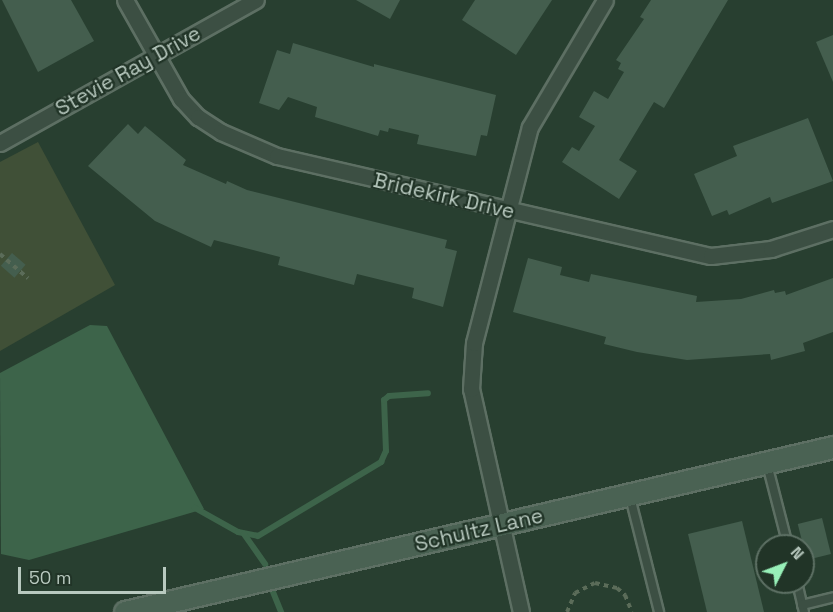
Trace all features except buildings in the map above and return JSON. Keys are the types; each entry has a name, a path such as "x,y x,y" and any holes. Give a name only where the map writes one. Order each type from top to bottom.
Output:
{"street":[{"name":"Bridekirk Drive","path":"125,0 181,99 221,132 277,156 509,212 711,256 771,249 833,229"},
{"name":"Stevie Ray Drive","path":"0,143 256,0"},
{"path":"521,612 499,526 471,389 474,343 530,127 605,0"},
{"name":"Schultz Lane","path":"125,612 833,447"}],"lane":[{"path":"767,463 785,534"},
{"path":"630,495 659,612"},
{"path":"800,594 803,609 833,597"}],"path":[{"path":"0,254 28,278"},
{"path":"567,612 575,593 595,583 617,588 625,595 632,612"}],"shaded area":[{"path":"38,142 115,285 0,351 0,162"},
{"path":"90,325 107,326 204,509 29,560 1,554 0,373"}],"waterway":[{"path":"195,508 238,532 258,536 381,462 386,451 384,400 389,396 428,393"},
{"path":"244,534 265,564"},
{"path":"273,592 281,612"}]}
